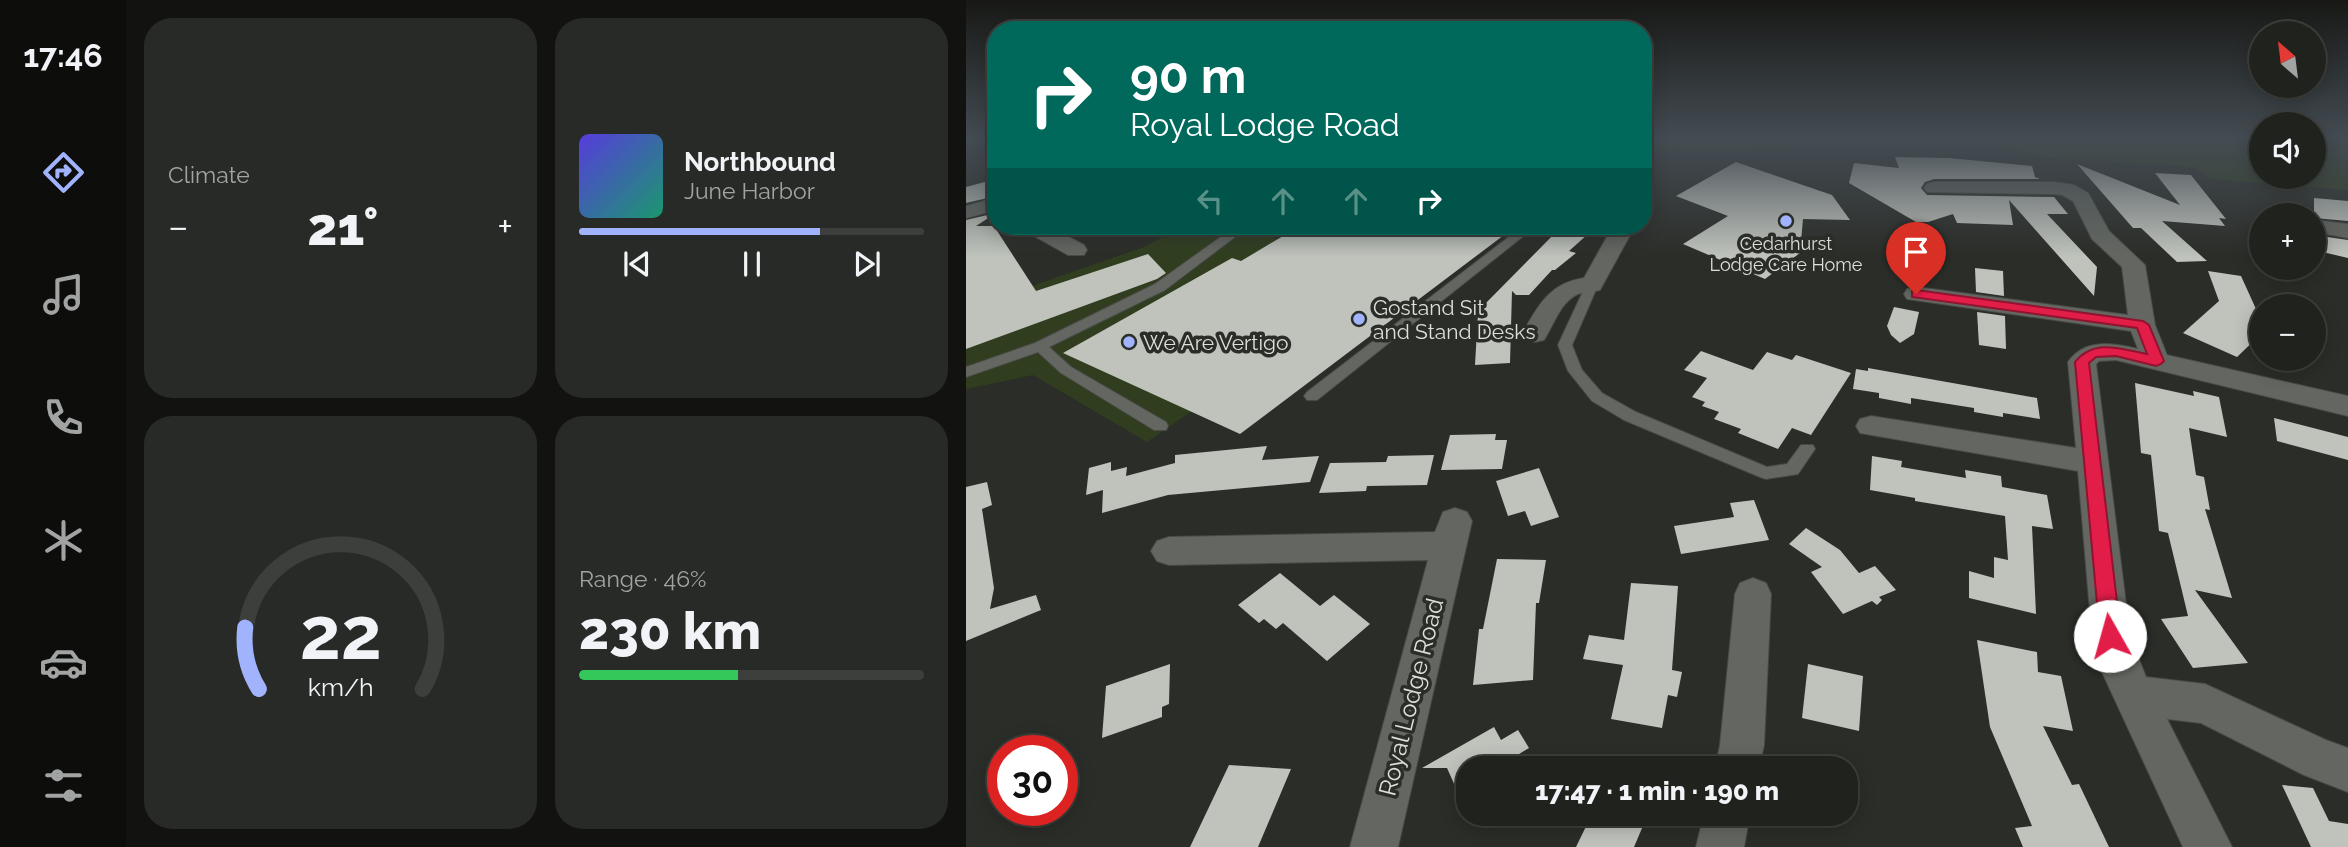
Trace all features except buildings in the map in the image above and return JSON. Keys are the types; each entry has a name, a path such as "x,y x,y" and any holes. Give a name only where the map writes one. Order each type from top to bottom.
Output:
{"street":[{"path":"1934,188 2054,188 2081,197 2101,234 2133,265 2143,325 2156,361"},
{"path":"966,212 987,206"},
{"path":"2326,228 2348,231"},
{"path":"1049,235 1076,250"},
{"path":"1535,334 1562,292 1577,285 1592,285 1619,235"},
{"path":"1916,294 2143,325"},
{"path":"2208,847 2122,672 2110,636 2082,362 2092,353 2116,352 2348,406"},
{"path":"1871,426 2091,462"},
{"name":"Royal Lodge Road","path":"1169,551 1452,534 1374,847"},
{"path":"1740,756 1753,594"},
{"path":"2133,695 2205,704 2319,760 2348,770"},
{"path":"1720,847 1724,826"}],"lane":[{"path":"966,372 1040,346 1160,287 1233,235"},
{"path":"1312,396 1518,235"},
{"path":"1592,285 1565,345 1575,371 1597,397 1630,416 1766,473 1792,470 1807,449"},
{"path":"1040,346 1066,370 1160,426"}],"green space":[{"path":"2210,178 2249,178 2249,182 2212,179"},
{"path":"2326,178 2348,178 2348,190 2326,188"},
{"name":"We Are Vertigo","path":"1166,235 1267,235 1348,261 1387,235 1446,235 1147,442 1033,375 966,389 966,309 1144,247"}],"place":[{"name":"Cedarhurst Lodge Care Home","path":"1786,221"},
{"name":"Gostand Sit and Stand Desks","path":"1359,319"},
{"name":"We Are Vertigo","path":"1129,342"}],"route":[{"path":"1916,294 2143,325 2156,361 2116,352 2092,353 2082,362 2110,636"}]}
